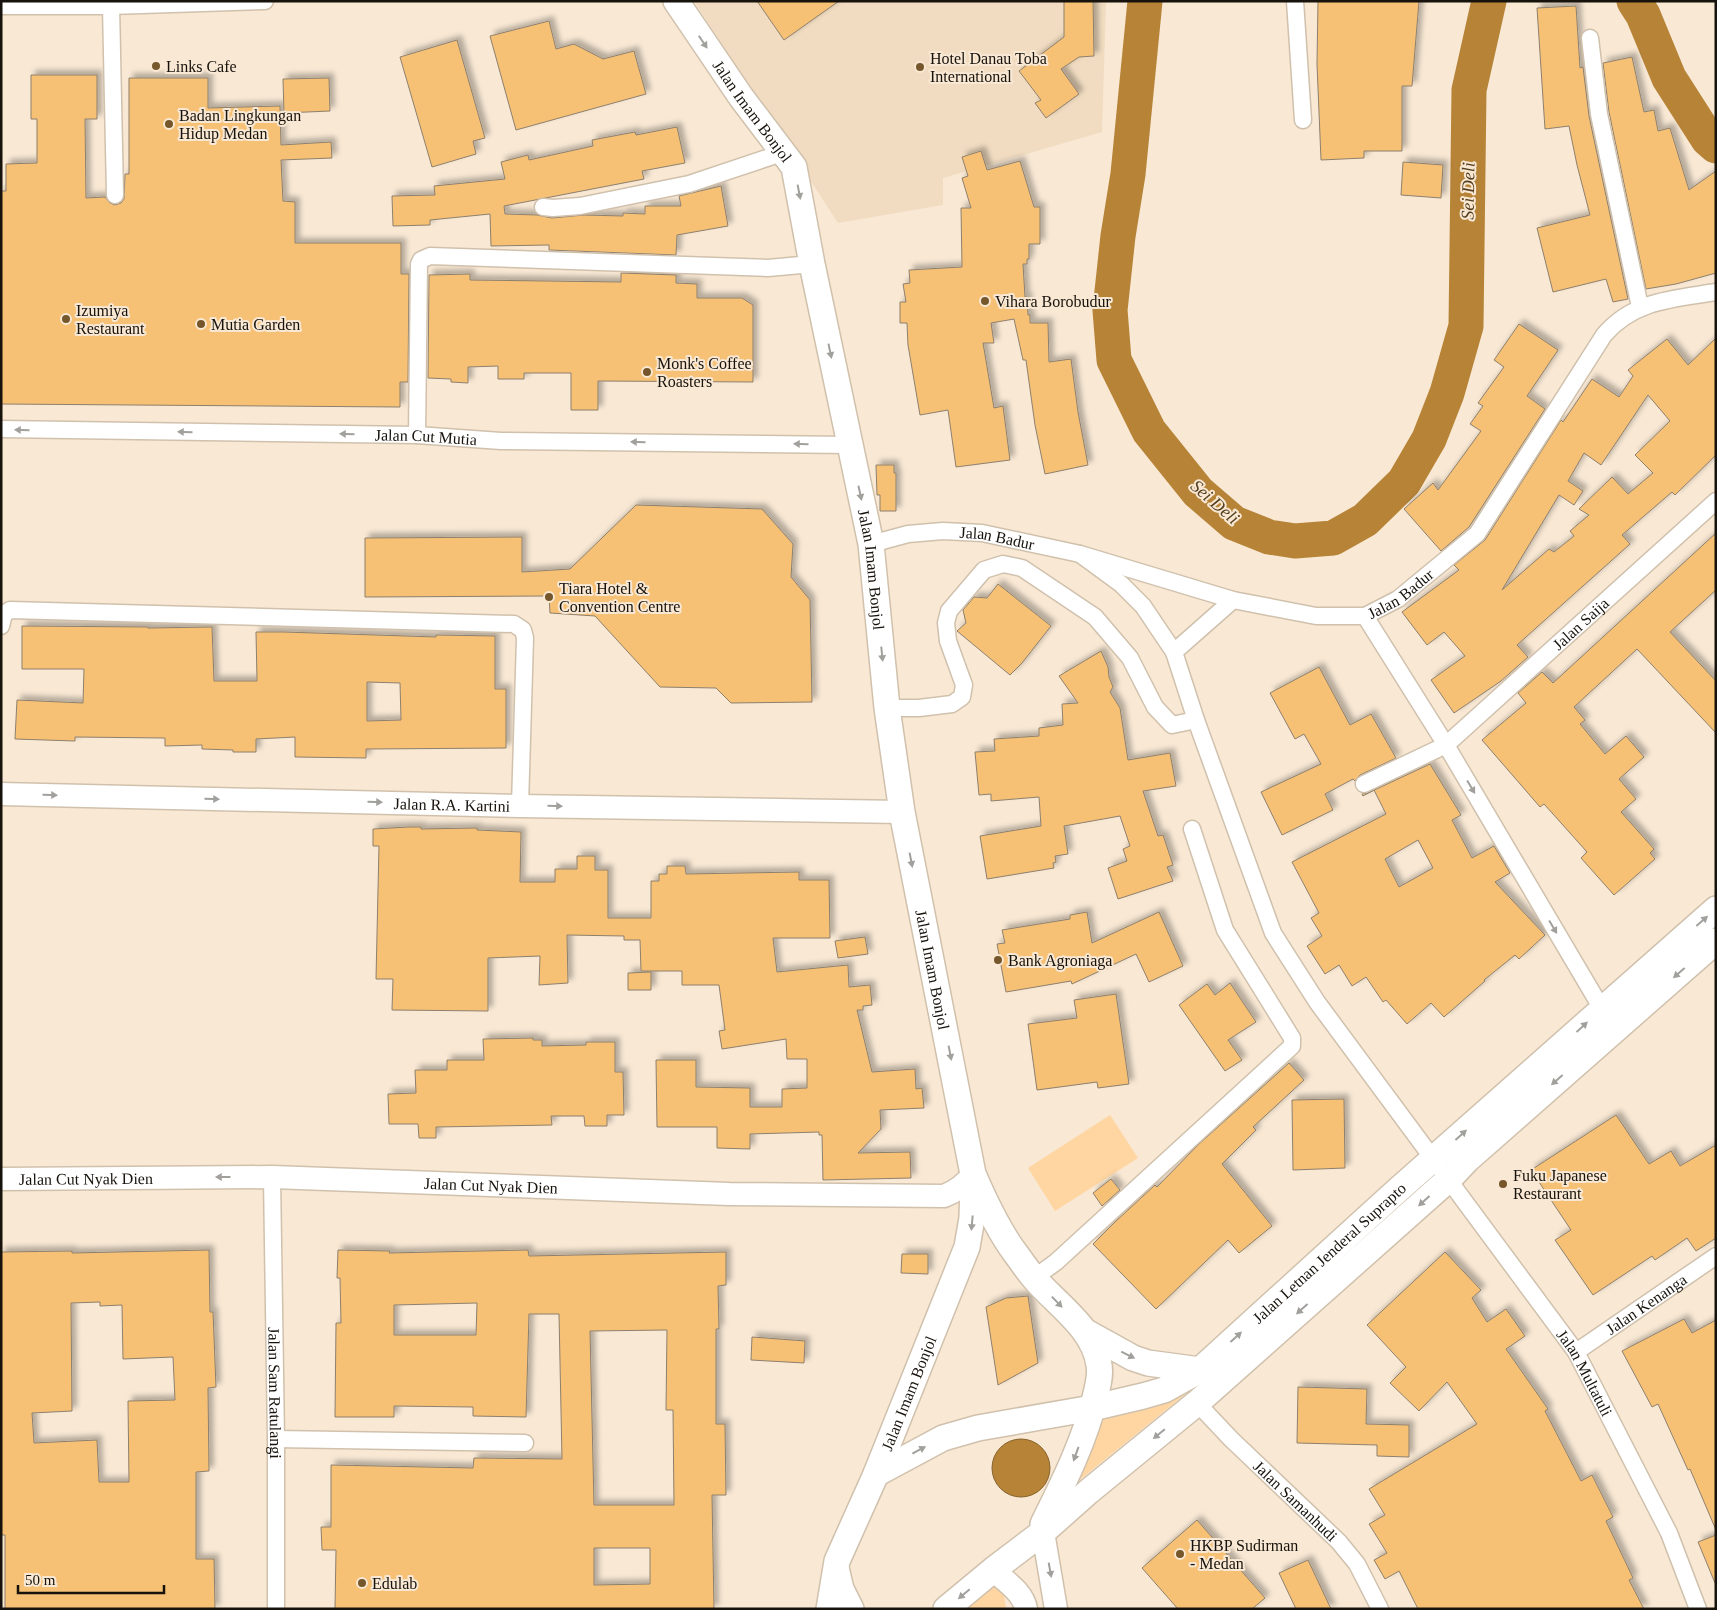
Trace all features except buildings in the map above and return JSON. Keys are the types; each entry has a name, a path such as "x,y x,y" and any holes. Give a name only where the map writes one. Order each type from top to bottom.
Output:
{"main road":[{"name":"Jalan Imam Bonjol","path":"676,1 708,50 782,154 794,166 812,264 871,544 887,708 902,812 973,1174 985,1202 1014,1252 1034,1278 1086,1332 1133,1358 1148,1363 1200,1370"},
{"name":"Jalan Letnan Jenderal Suprapto","path":"876,1474 943,1438 978,1428 1092,1408 1164,1390 1200,1370 1399,1189 1716,909"},
{"name":"Jalan Letnan Jenderal Suprapto","path":"946,1609 992,1570 1043,1532 1088,1492 1197,1403 1449,1179 1475,1152 1716,941"},
{"name":"Jalan Imam Bonjol","path":"829,1609 836,1561 876,1474 968,1247 972,1218 973,1174"},
{"name":"Jalan Imam Bonjol","path":"1043,1532 1043,1524 1066,1481 1092,1408 1100,1376 1096,1352 1086,1332"},
{"path":"816,1609 836,1561"},
{"path":"836,1561 841,1589 851,1609"}],"street":[{"path":"1,6 111,6 265,1"},
{"path":"1295,1 1304,120"},
{"path":"111,6 115,195"},
{"path":"1590,38 1599,114 1640,307"},
{"path":"543,207 580,206 689,184 782,154"},
{"path":"417,435 419,264 425,258 430,256 768,268 812,264"},
{"name":"Jalan Badur","path":"871,544 908,534 943,530 982,533 1080,554 1234,600 1316,616 1365,616 1398,599 1477,534 1604,335 1622,318 1640,307 1655,302 1716,292"},
{"name":"Jalan Cut Mutia","path":"1,429 417,435 501,441 850,445"},
{"name":"Jalan Saija","path":"1364,784 1446,745 1716,501"},
{"name":"Jalan Multatuli","path":"1080,554 1121,584 1143,606 1174,652 1196,720 1273,933 1317,1002 1576,1352 1669,1533 1698,1609"},
{"path":"887,708 920,708 952,704 962,697 964,685 948,641 946,623 949,611 984,570 1003,564 1022,568 1095,617 1130,658 1155,707 1172,724 1196,720"},
{"path":"1174,652 1234,600"},
{"path":"1,626 4,614 10,610 514,624 523,630 525,638 520,806"},
{"path":"1365,616 1446,745 1602,1009"},
{"name":"Jalan R.A. Kartini","path":"1,794 520,806 902,812"},
{"path":"1034,1278 1056,1262 1292,1046 1292,1038 1225,930 1192,829"},
{"name":"Jalan Cut Nyak Dien","path":"1,1179 272,1177 719,1193 944,1196 955,1192 965,1185 973,1174"},
{"name":"Jalan Sam Ratulangi","path":"272,1177 276,1439 276,1609"},
{"name":"Jalan Kenanga","path":"1576,1352 1716,1256"},
{"name":"Jalan Samanhudi","path":"1197,1403 1231,1439 1339,1542 1357,1564 1380,1609"},
{"path":"276,1439 525,1443"},
{"name":"Jalan Imam Bonjol","path":"1043,1532 1056,1609"},
{"path":"992,1570 1017,1591 1026,1609"}],"shaded area":[{"name":"Hotel Danau Toba International","path":"694,1 1106,1 1102,132 943,178 943,205 838,223"},
{"path":"1110,1115 1138,1158 1055,1211 1028,1168"},
{"path":"1199,1383 1077,1482 1098,1413"},
{"path":"1021,1439 1032,1441 1045,1452 1050,1468 1048,1479 1037,1492 1021,1497 1010,1495 997,1484 992,1468 994,1457 1005,1444"},
{"path":"988,1586 997,1586 1003,1589 1006,1609 960,1609"}],"waterway":[{"name":"Sei Deli","path":"1145,1 1128,174 1118,236 1110,310 1114,360 1149,431 1198,492 1234,523 1269,537 1295,541 1333,538 1365,520 1404,482 1429,439 1447,393 1466,326 1469,90 1489,1"},
{"name":"Sei Deli","path":"1634,1 1643,15 1669,78 1708,139 1716,146"}],"place":[{"name":"Links Cafe","path":"156,66"},
{"name":"Hotel Danau Toba International","path":"920,67"},
{"name":"Badan Lingkungan Hidup Medan","path":"169,124"},
{"name":"Vihara Borobudur","path":"985,301"},
{"name":"Izumiya Restaurant","path":"66,319"},
{"name":"Mutia Garden","path":"201,324"},
{"name":"Monk's Coffee Roasters","path":"647,372"},
{"name":"Tiara Hotel & Convention Centre","path":"549,597"},
{"name":"Bank Agroniaga","path":"998,960"},
{"name":"Fuku Japanese Restaurant","path":"1503,1184"},
{"name":"HKBP Sudirman - Medan","path":"1180,1554"},
{"name":"Edulab","path":"362,1583"}]}
